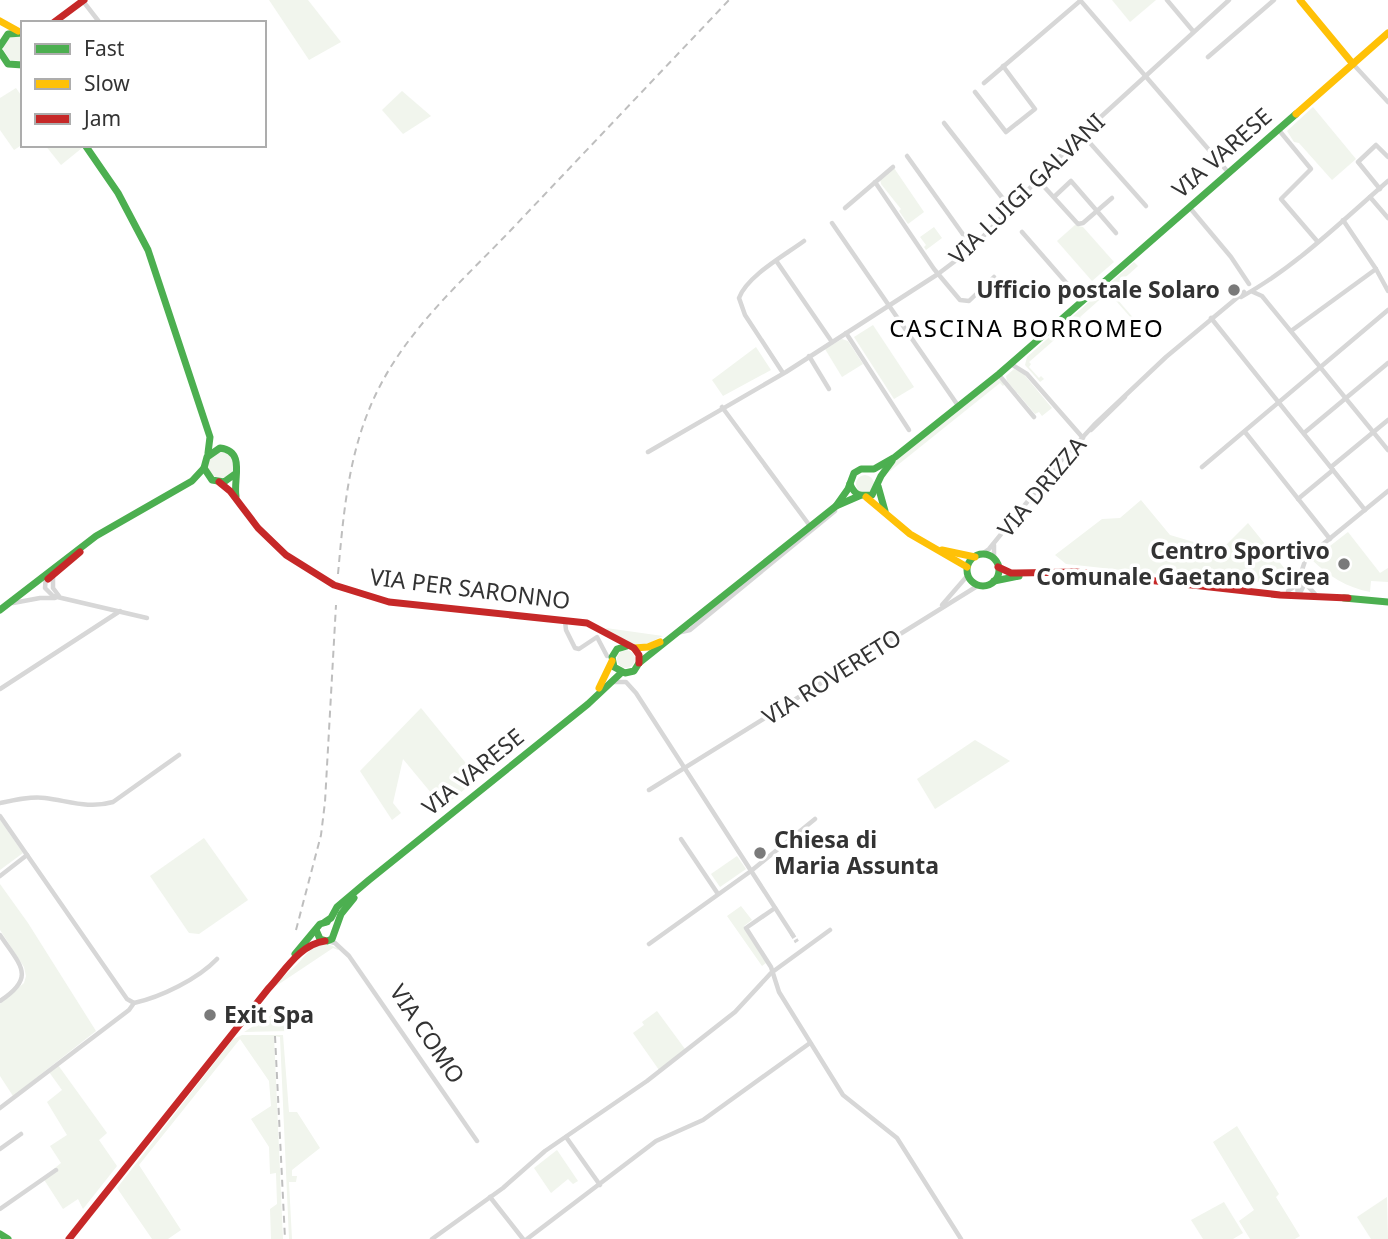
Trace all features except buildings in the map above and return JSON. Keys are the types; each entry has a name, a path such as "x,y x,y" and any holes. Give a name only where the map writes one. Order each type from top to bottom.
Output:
{"main road":[{"path":"56,21 83,0"},
{"path":"1300,0 1353,64"},
{"path":"0,21 21,32"},
{"path":"0,42 8,34 21,32"},
{"name":"VIA VARESE","path":"869,470 895,457 1021,356 1388,33"},
{"path":"0,52 4,64"},
{"path":"0,610 48,578 92,539 192,481 204,468 208,453 210,437 148,250 118,193 86,147"},
{"path":"210,437 232,452 237,460 233,483 237,500"},
{"path":"208,453 224,449"},
{"name":"VIA VARESE","path":"878,483 895,457"},
{"path":"204,468 216,481"},
{"path":"836,506 857,471 869,470 876,474 886,512"},
{"path":"192,481 227,481 235,474"},
{"name":"VIA PER SARONNO","path":"216,481 237,500 256,527 289,559 321,580 347,591 389,602 430,608 593,625 604,634 630,647"},
{"path":"604,634 614,667 625,673 636,669 639,663 836,506 873,494 878,483"},
{"path":"850,484 853,492 886,512 903,529 967,571 971,581 979,586 1052,571"},
{"path":"933,548 978,555 1011,573 1052,571 1120,576 1248,590 1298,591 1388,602"},
{"path":"967,571 978,555"},
{"path":"994,581 998,575 996,563"},
{"path":"0,610 48,578"},
{"path":"1248,590 1298,591 1348,598"},
{"path":"611,658 617,649 648,647 677,633"},
{"path":"630,647 639,655 639,663"},
{"name":"VIA VARESE","path":"588,704 603,682 611,658"},
{"name":"VIA VARESE","path":"325,922 331,918 337,907 625,673"},
{"name":"VIA VARESE","path":"335,933 345,908 382,870"},
{"path":"69,1239 272,986 308,946 332,939 334,926 325,922 320,924 299,947 272,986"},
{"path":"316,930 318,937 324,941"},
{"path":"75,1239 92,1212"}],"street":[{"path":"83,0 99,21"},
{"path":"984,83 1081,0 1229,173"},
{"path":"1167,0 1193,31"},
{"name":"VIA LUIGI GALVANI","path":"648,452 783,373 938,274 972,247 1082,134 1229,0"},
{"path":"1208,57 1274,0"},
{"path":"1353,64 1388,102"},
{"path":"975,92 1006,132 1035,109 1003,66"},
{"path":"944,123 1011,209"},
{"path":"1278,130 1311,169 1281,199 1317,242"},
{"path":"1082,134 1146,206"},
{"path":"1380,188 1358,162 1376,145 1388,157"},
{"path":"907,156 972,247"},
{"path":"845,208 893,167"},
{"path":"1038,180 1078,224 1082,224 1112,198"},
{"path":"1054,197 1071,181 1116,233"},
{"path":"1249,289 1260,286 1317,242 1388,181"},
{"path":"875,182 938,274 960,300 966,303 991,282 994,276"},
{"path":"1370,197 1388,218"},
{"path":"1190,208 1243,275 1249,289 1262,296 1388,450"},
{"path":"1343,220 1388,291"},
{"path":"832,223 959,407"},
{"path":"1023,232 1085,300"},
{"path":"783,373 745,314 739,298 750,282 804,241"},
{"path":"777,262 832,342"},
{"path":"1291,331 1376,269"},
{"name":"VIA DRIZZA","path":"978,555 994,544 1064,458 1125,396 1211,318 1249,289"},
{"path":"1202,467 1388,310"},
{"path":"1211,318 1365,510"},
{"path":"846,333 909,430"},
{"path":"809,356 829,389"},
{"path":"1021,356 1027,374"},
{"path":"1304,433 1388,363"},
{"path":"1011,364 1027,374 1083,438"},
{"path":"999,374 1034,417"},
{"path":"722,407 810,526"},
{"path":"1298,499 1388,420"},
{"path":"1245,432 1330,539"},
{"path":"1298,591 1306,558 1388,491"},
{"path":"677,633 690,630 831,516 836,506"},
{"name":"VIA DRIZZA","path":"994,544 996,563"},
{"path":"1298,591 1303,581 1302,569"},
{"path":"937,611 967,571"},
{"path":"48,578 45,588 50,594 147,618"},
{"path":"48,578 57,595 63,598"},
{"path":"1303,581 1315,594"},
{"name":"VIA ROVERETO","path":"649,790 979,586"},
{"path":"13,603 40,598 63,598"},
{"path":"0,689 120,611"},
{"path":"565,621 566,630 575,648 579,649 597,637 611,658"},
{"path":"625,673 631,687 792,934"},
{"path":"602,691 620,681 631,687"},
{"path":"0,803 43,798 71,804 113,802 179,755"},
{"path":"0,816 127,999 134,1003"},
{"path":"649,944 815,820"},
{"path":"681,839 718,894"},
{"path":"0,876 27,855"},
{"path":"775,908 746,928 771,968 779,992 843,1096 897,1138 961,1239"},
{"path":"432,1239 490,1197 540,1155 647,1081 735,1012 771,973 830,930"},
{"name":"VIA COMO","path":"335,933 343,950"},
{"path":"0,935 21,967 22,980 15,991 0,1001"},
{"name":"VIA COMO","path":"324,941 335,943 343,950 370,985 477,1141"},
{"path":"797,942 802,949"},
{"path":"0,1108 129,1010 134,1003 201,974 217,959"},
{"path":"490,1197 525,1239 656,1141 703,1120 810,1043"},
{"path":"0,1149 21,1134"},
{"path":"566,1137 600,1185"},
{"path":"0,1209 55,1170"}],"shaded area":[{"path":"269,0 308,0 341,42 309,60"},
{"path":"1112,0 1156,0 1130,22"},
{"path":"21,37 21,61 10,60 3,49 8,38"},
{"path":"16,88 21,95 21,145 14,150 0,130 0,98"},
{"path":"402,91 431,116 403,134 382,110"},
{"path":"1313,107 1356,159 1332,180 1299,143 1294,142 1287,131"},
{"path":"47,147 81,147 82,148 61,165"},
{"path":"894,168 924,212 908,224 899,211 901,209 881,184 880,179"},
{"path":"1075,225 1083,227 1114,262 1092,281 1057,241"},
{"path":"934,227 942,238 926,250 920,237"},
{"path":"1134,262 1138,266 1110,291 1136,321 1132,324 1132,319 1110,294 1106,294 1080,317 1082,320 1077,320 1029,362 1029,367 1039,378 1041,376 1044,379 1040,382 1025,365 1027,357"},
{"path":"873,325 914,387 894,399 854,337"},
{"path":"842,339 848,341 863,364 842,377 825,349"},
{"path":"756,347 771,370 723,396 712,380"},
{"path":"1014,369 1022,372 1052,408 1042,416 1039,412 1035,414 1007,381 1006,376"},
{"path":"998,379 1005,384 1003,386 1000,383 884,476 888,467 901,455"},
{"path":"221,452 230,456 234,465 230,474 221,478 212,474 208,465 212,456"},
{"path":"861,475 869,475 874,484 872,491 861,493 856,488 856,480"},
{"path":"1141,500 1170,535 1221,550 1248,523 1285,569 1282,575 1250,584 1066,564 1055,555 1102,519 1120,518"},
{"name":"Centro Sportivo Comunale Gaetano Scirea","path":"1348,532 1380,573 1388,568 1388,582 1371,581 1370,592 1361,590 1339,580 1312,560"},
{"path":"606,628 663,636 641,645 618,638"},
{"path":"622,650 630,650 635,659 633,666 622,668 617,663 617,655"},
{"path":"421,708 478,778 441,809 403,759 393,803 401,813 392,820 360,771"},
{"path":"975,740 1010,761 935,809 917,779"},
{"path":"0,820 23,853 0,870"},
{"path":"204,838 248,900 199,934 189,933 150,876"},
{"path":"737,856 746,869 720,887 711,874"},
{"path":"0,884 28,923 96,1031 13,1096 0,1076 0,1004 24,983 26,976 24,967 0,930"},
{"path":"741,906 752,920 744,926 766,963 762,966 727,916"},
{"path":"328,944 339,949 333,948 276,986 311,950"},
{"path":"281,1009 292,1025 291,1031 244,1032"},
{"path":"657,1011 685,1049 659,1070 633,1033"},
{"path":"242,1035 283,1035 289,1112 297,1112 320,1148 292,1170 292,1176 297,1176 296,1182 289,1182 292,1239 289,1239 280,1037 274,1036 283,1239 271,1239 270,1209 277,1204 276,1173 270,1174 269,1147 251,1119 271,1106 269,1081 240,1039 139,1165 181,1230 168,1239 152,1239 117,1188 233,1039"},
{"path":"58,1065 107,1133 99,1140 117,1166 83,1209 78,1199 63,1209 43,1178 61,1163 50,1146 67,1135 47,1102 62,1090 49,1072"},
{"path":"1237,1126 1279,1194 1276,1197 1300,1236 1295,1239 1250,1239 1239,1221 1254,1210 1213,1142"},
{"path":"557,1150 578,1181 573,1184 568,1179 551,1193 534,1168"},
{"path":"1387,1197 1388,1239 1371,1239 1357,1217"},
{"path":"1224,1202 1243,1233 1233,1239 1203,1239 1191,1220"}],"tunnel":[{"path":"792,934 797,942"}],"railway":[{"path":"338,574 346,501 355,453 370,407 394,362 440,303 729,0"},
{"path":"296,930 321,835 336,605"},
{"path":"275,1036 285,1239"}],"traffic: fast":[{"path":"0,46 8,34 21,33"},
{"path":"0,52 8,64 21,65"},
{"path":"836,506 848,489 854,473 861,469 874,469 895,457 999,374 1296,114"},
{"path":"86,147 118,193 148,250 210,437 208,453"},
{"path":"235,474 224,482 212,480 204,468 207,457 220,448 233,454 237,467 236,496"},
{"path":"850,484 858,494 872,495 892,461"},
{"path":"0,610 96,536 192,481 204,468"},
{"path":"878,486 885,511"},
{"path":"627,646 617,649 612,657 614,667 625,673 634,671 639,663 836,506 859,496"},
{"path":"983,554 994,559 999,570 994,581 983,586 972,581 967,570 972,559 983,554"},
{"path":"994,581 1019,576"},
{"path":"1344,598 1388,602"},
{"path":"325,922 331,918 337,907 369,880 588,704 621,673"},
{"path":"316,930 320,939 332,939 341,914 354,898"},
{"path":"295,954 320,924 327,922"},
{"path":"0,1234 8,1239"}],"traffic: slow":[{"path":"1300,0 1353,64"},
{"path":"0,21 18,31"},
{"path":"1296,114 1388,33"},
{"path":"866,497 910,534 967,567"},
{"path":"942,550 975,557"},
{"path":"634,648 648,647 660,642"},
{"path":"599,688 612,661"}],"traffic: jam":[{"path":"56,21 84,0"},
{"path":"219,482 230,491 258,528 286,555 334,585 389,602 587,623 634,648 639,655 639,663"},
{"path":"48,579 80,552"},
{"path":"998,567 1011,573 1076,572 1280,595 1348,598"},
{"path":"69,1239 286,967 308,947 325,941"}],"place":[{"name":"Ufficio postale Solaro","path":"1234,290"},
{"name":"Centro Sportivo Comunale Gaetano Scirea","path":"1344,564"},
{"name":"Chiesa di Maria Assunta","path":"760,853"},
{"name":"Exit Spa","path":"210,1015"}],"district":[{"name":"CASCINA BORROMEO","path":"1027,329"}]}
